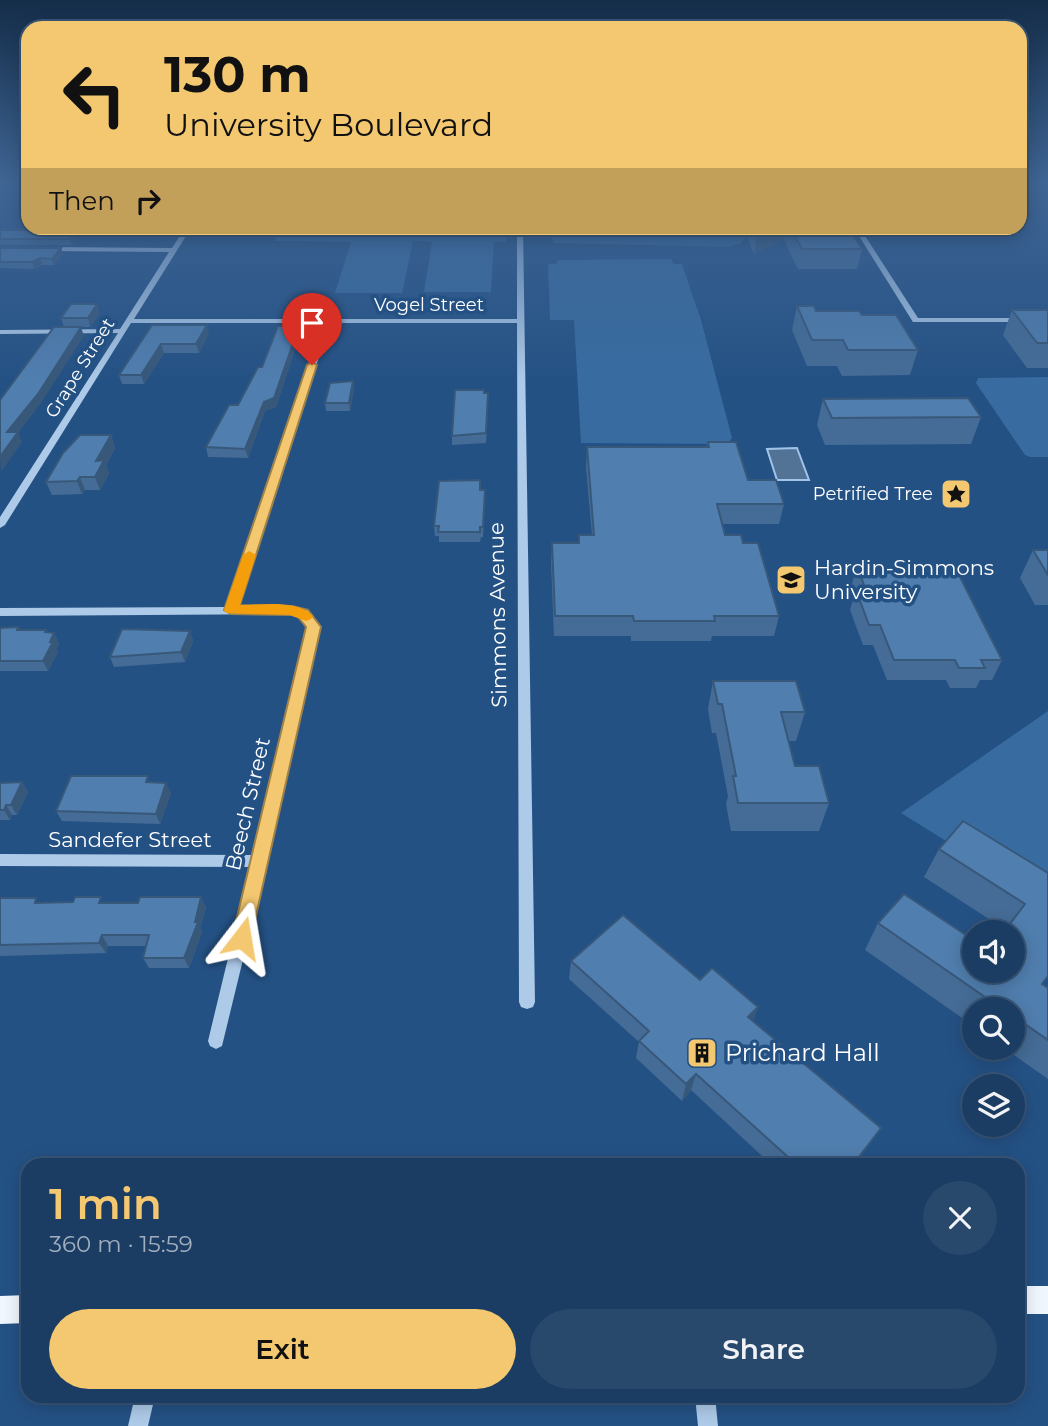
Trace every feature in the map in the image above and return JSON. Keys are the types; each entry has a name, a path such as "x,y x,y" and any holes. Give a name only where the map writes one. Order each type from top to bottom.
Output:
{"main road":[{"path":"1025,1300 1048,1300"},
{"path":"0,1310 21,1309"}],"street":[{"name":"Simmons Avenue","path":"520,248 527,1002"},
{"path":"870,248 916,320 1048,320"},
{"path":"40,249 174,250"},
{"name":"Grape Street","path":"0,525 174,250"},
{"path":"0,611 231,610 327,320"},
{"name":"Vogel Street","path":"128,321 520,321"},
{"path":"0,331 122,331"},
{"name":"Beech Street","path":"216,1041 314,627 303,613 292,610 231,610"},
{"name":"Sandefer Street","path":"0,860 260,861"},
{"path":"138,1426 143,1403"},
{"path":"706,1403 708,1426"}],"shaded area":[{"path":"349,248 412,248 402,293 335,293"},
{"path":"431,248 494,248 491,292 424,292"},
{"path":"671,259 674,264 682,264 701,320 732,438 727,444 581,443 574,320 550,320 548,264 556,264 558,260"},
{"path":"1048,377 1048,457 1030,457 1025,455 976,383 978,378"},
{"path":"797,448 809,480 777,480 767,449"},
{"path":"1048,711 1048,904 901,813"}],"building":[{"path":"0,248 61,248 52,259 0,262"},
{"path":"801,248 862,249 802,249"},
{"path":"71,304 97,304 88,318 61,318"},
{"path":"797,306 814,306 816,311 859,311 862,315 896,315 918,350 848,350 843,340 812,340"},
{"path":"1012,310 1048,310 1048,343 1037,343"},
{"path":"152,325 207,325 196,344 161,344 141,375 119,375"},
{"path":"278,326 299,326 274,398 264,402 245,449 206,447 229,405 238,405 258,367 262,367"},
{"path":"54,327 81,327 38,394 7,432 18,432 0,457 0,400"},
{"path":"353,381 349,403 325,403 330,383"},
{"path":"455,390 484,390 484,393 488,393 486,433 452,436"},
{"path":"968,398 981,417 832,418 823,399"},
{"path":"80,435 111,435 96,461 104,460 95,477 80,477 77,481 46,482 63,453"},
{"path":"708,442 736,442 748,480 776,480 784,504 717,504 725,535 741,535 743,543 758,543 779,616 714,616 715,621 634,621 633,616 555,616 552,543 579,543 579,535 594,535 587,447 709,447"},
{"path":"480,480 480,490 485,490 483,527 480,527 480,532 438,532 439,526 434,526 439,481"},
{"path":"1033,550 1048,550 1048,575"},
{"path":"857,567 955,567 1002,660 981,660 985,668 959,668 955,660 894,660 880,625 869,625 856,590 866,590"},
{"path":"18,627 17,630 46,630 45,632 54,633 50,642 53,642 43,661 0,661 0,628"},
{"path":"122,629 190,631 181,652 110,657"},
{"path":"713,681 796,681 805,712 781,712 795,766 819,766 829,803 738,803 733,776 736,776 722,704 718,704"},
{"path":"71,776 148,776 146,782 166,783 156,814 56,811"},
{"path":"22,782 11,805 0,810 0,783"},
{"path":"963,821 1048,873 1048,976 1042,984 1048,988 1048,1040 1025,1024 1025,997 985,997 965,983 1025,983 1025,920 1013,920 1025,904 939,849"},
{"path":"904,894 962,932 962,981 878,923"},
{"path":"75,897 101,897 99,903 138,903 140,897 201,897 195,922 198,922 184,958 143,958 149,935 102,935 99,943 0,945 0,898 36,898 35,903 73,902"},
{"name":"Prichard Hall","path":"623,915 700,980 712,968 758,1007 748,1017 881,1128 858,1158 789,1158 696,1074 686,1084 639,1041 649,1031 571,961"}],"slow traffic":[{"path":"249,555 231,610 292,610 306,616"}],"place":[{"name":"Petrified Tree","path":"956,494"},
{"name":"Hardin-Simmons University","path":"791,580"},
{"name":"Prichard Hall","path":"702,1053"}],"route":[{"path":"242,938 314,627 303,613 292,610 231,610 312,365"}]}
